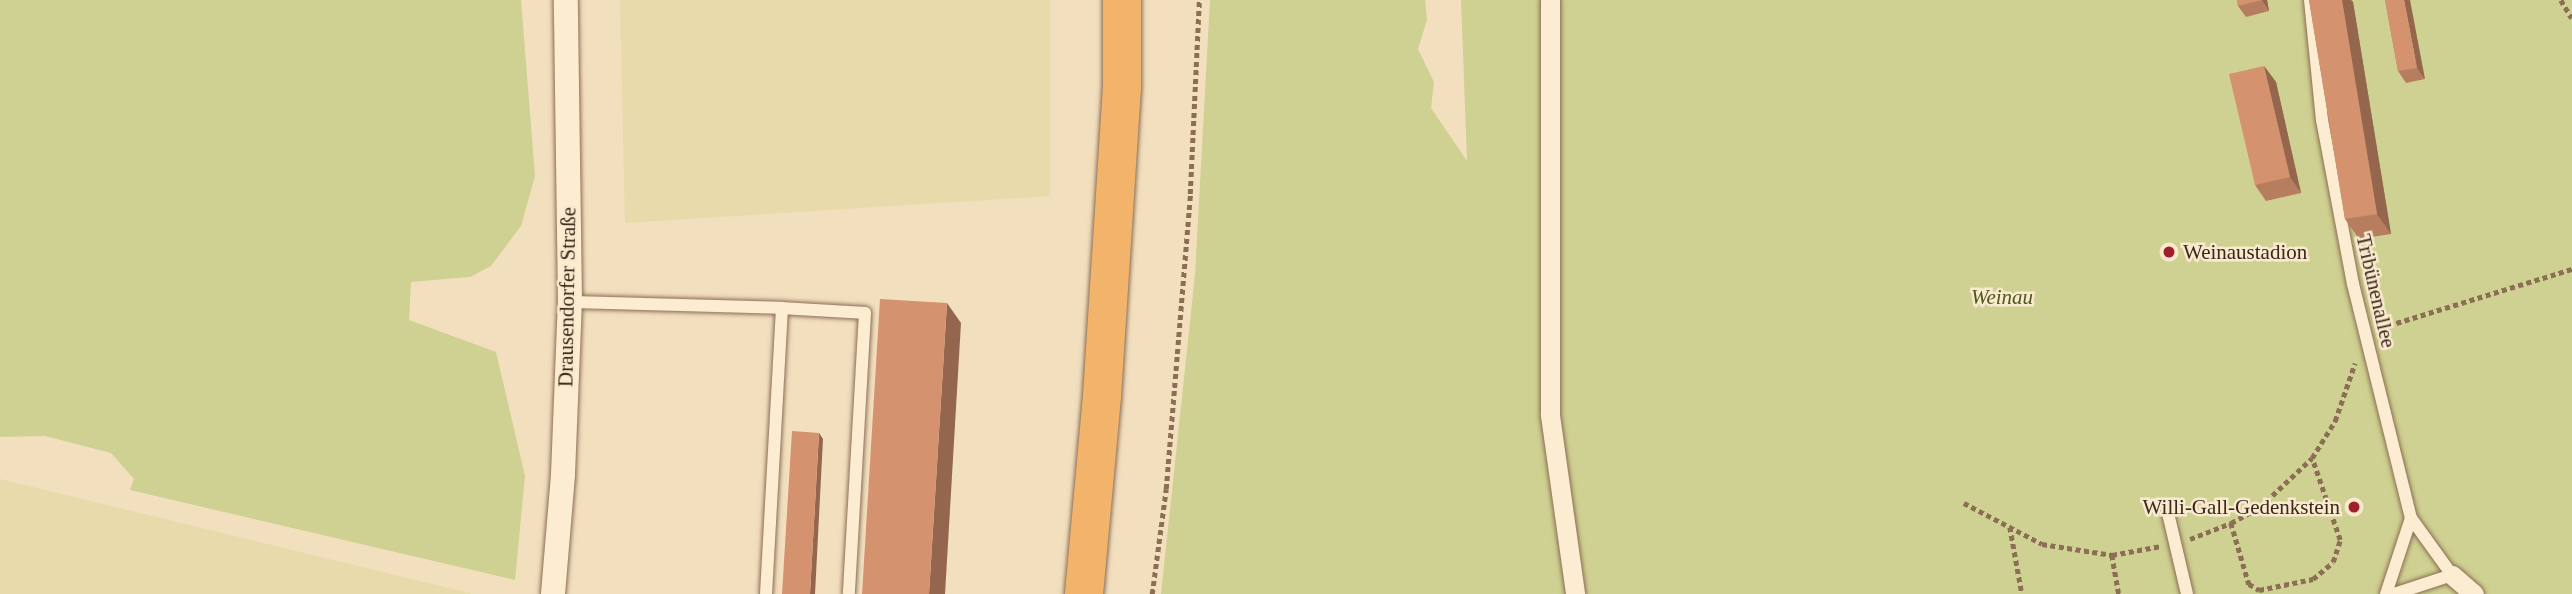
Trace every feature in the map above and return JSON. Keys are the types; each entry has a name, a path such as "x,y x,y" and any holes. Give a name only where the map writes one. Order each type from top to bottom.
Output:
{"highway":[{"path":"1084,594 1103,382 1122,88 1122,0"}],"street":[{"name":"Drausendorfer Straße","path":"553,594 563,474 570,302 566,0"},
{"path":"1550,0 1550,415 1575,594"},
{"path":"2452,575 2474,594"}],"lane":[{"name":"Tribünenallee","path":"2310,0 2322,120 2365,332 2411,518 2452,575"},
{"path":"570,302 864,313 849,594"},
{"path":"766,594 782,308"},
{"path":"2168,513 2187,594"},
{"path":"2386,594 2411,518"},
{"path":"2394,594 2452,575"}],"path":[{"path":"1152,594 1166,489 1188,221 1199,0"},
{"path":"2561,0 2572,18"},
{"path":"1964,503 2042,544 2112,555 2174,544 2231,523 2260,507 2312,458 2335,421 2365,332 2572,270"},
{"path":"2231,523 2249,584 2259,590 2313,579 2333,562 2340,540 2312,458"},
{"path":"2010,527 2022,594"},
{"path":"2112,555 2119,594"},
{"path":"2291,585 2294,594"}],"shaded area":[{"path":"620,0 1050,0 1050,196 625,223"},
{"path":"0,479 473,594 0,594"}],"green space":[{"path":"0,0 521,0 535,176 521,226 491,266 470,277 411,282 409,320 496,352 525,476 515,580 130,490 134,479 111,453 45,436 0,437"},
{"name":"Weinau","path":"1210,0 1425,0 1427,20 1418,49 1434,82 1431,108 1467,161 1461,0 2572,0 2572,594 1161,594 1195,275"}],"building":[{"path":"2237,0 2262,0 2238,6"},
{"path":"2309,0 2342,0 2377,214 2345,219"},
{"path":"2385,0 2404,0 2417,68 2398,71"},
{"path":"2264,66 2290,177 2255,185 2229,74"},
{"path":"880,299 947,303 929,594 862,594"},
{"path":"792,431 819,433 810,594 782,594"}],"place":[{"name":"Weinaustadion","path":"2169,252"},
{"name":"Willi-Gall-Gedenkstein","path":"2354,507"}]}
